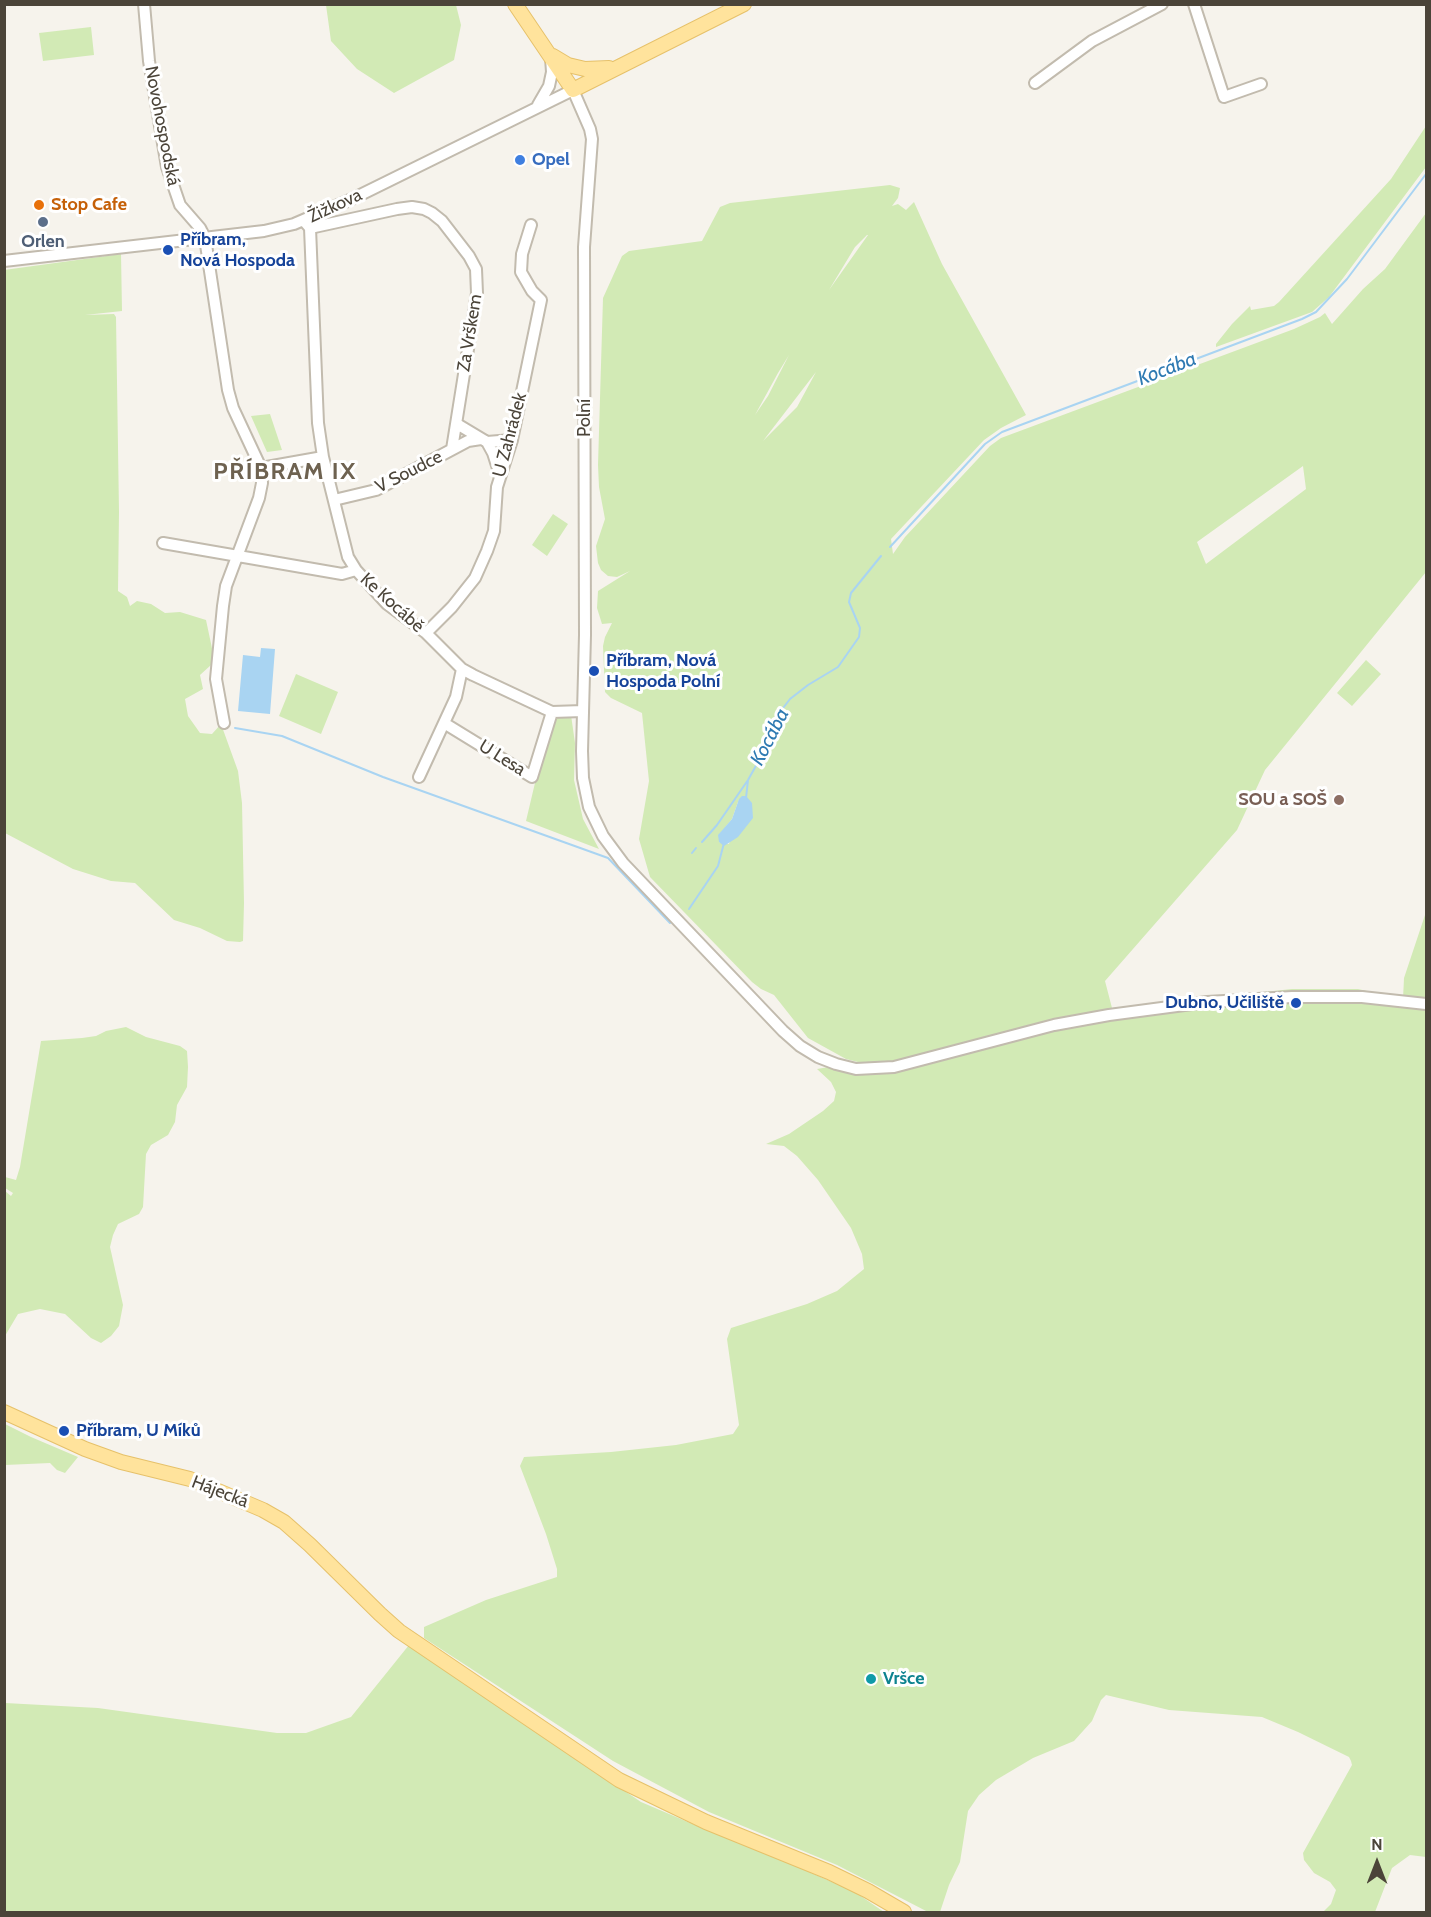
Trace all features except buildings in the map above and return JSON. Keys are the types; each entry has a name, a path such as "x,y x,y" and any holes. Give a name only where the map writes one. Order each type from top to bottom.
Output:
{"main road":[{"path":"515,4 573,90 744,4"},
{"path":"549,53 568,65 585,69 617,68"},
{"name":"Hájecká","path":"4,1412 94,1452 145,1469 190,1479 263,1510 284,1522 310,1545 399,1631 619,1780 706,1822 829,1872 904,1912"}],"street":[{"name":"Novohospodská","path":"144,4 149,60 167,167 180,205 200,228 204,238"},
{"path":"1035,82 1092,41 1162,4"},
{"path":"1194,4 1224,97 1261,84"},
{"path":"536,108 549,86 552,72 549,53"},
{"name":"Žižkova","path":"4,261 307,225 573,90"},
{"name":"Polní","path":"573,90 592,139 584,247 583,778 589,807 603,836 623,863 783,1031 800,1046 818,1057 856,1069 894,1067 1054,1025 1207,1002 1292,996 1362,997 1426,1004"},
{"name":"Za Vrškem","path":"307,225 397,209 412,207 424,209 442,221 469,256 476,269 477,293 452,449"},
{"name":"Ke Kocábě","path":"307,225 318,423 323,457 348,557 356,570 387,604 426,633 462,669 552,712 583,711"},
{"name":"U Zahrádek","path":"426,633 452,607 475,578 494,531 497,487 512,440 541,300 532,291 521,272 522,254 531,225"},
{"path":"204,238 228,390 233,408 261,468 262,483 259,498 226,586 216,679 224,723"},
{"path":"457,424 484,441 494,453 500,475"},
{"name":"V Soudce","path":"334,500 376,490 435,461 468,441 512,440"},
{"path":"261,468 323,457"},
{"path":"163,543 342,574 356,570"},
{"path":"419,777 456,698 462,669"},
{"name":"U Lesa","path":"444,723 532,777 552,712"}],"green space":[{"path":"326,5 456,5 461,25 454,60 394,93 357,69 331,41"},
{"path":"91,27 94,55 43,61 39,33"},
{"path":"1426,126 1426,167 1329,297 1312,312 1216,347 1232,324 1250,306 1251,310 1274,306 1279,302 1391,179"},
{"path":"890,185 900,188 898,198 892,206 898,204 906,210 914,202 942,264 1026,415 984,440 891,539 893,554 905,537 990,446 1001,438 1294,329 1325,313 1332,324 1363,289 1385,269 1426,213 1426,572 1265,770 1237,830 1105,981 1112,1008 1292,989 1358,989 1403,999 1404,978 1426,912 1426,1857 1410,1855 1392,1868 1375,1912 1323,1912 1331,1904 1336,1890 1330,1882 1314,1873 1304,1860 1303,1853 1352,1765 1349,1757 1262,1717 1169,1710 1106,1695 1101,1700 1092,1721 1074,1741 1033,1758 996,1780 979,1795 968,1811 960,1862 940,1912 928,1912 837,1865 709,1812 613,1761 424,1638 424,1627 486,1600 557,1577 557,1569 546,1534 520,1466 524,1457 611,1452 676,1445 733,1434 739,1425 727,1339 731,1328 807,1304 837,1291 864,1269 862,1254 851,1228 818,1180 797,1156 784,1146 766,1144 789,1134 834,1101 836,1092 831,1082 817,1069 858,1062 846,1059 808,1038 774,995 752,982 650,877 639,839 649,781 642,713 611,698 605,692 603,646 612,623 602,624 597,608 598,591 630,571 617,577 608,576 601,570 598,563 596,546 605,519 599,487 598,465 603,298 622,256 629,251 702,241 720,207 730,203","holes":["868,235 829,290 855,247","789,355 768,396 755,415","816,372 797,407 763,441","1303,466 1306,489 1206,564 1197,542","739,799 729,844 719,842 719,835 732,819"]},
{"path":"121,254 122,311 85,315 114,314 116,317 118,591 127,597 130,606 137,601 151,604 165,613 180,612 206,620 213,653 211,665 200,675 203,689 185,699 188,716 200,733 212,734 221,724 238,771 242,803 244,903 243,941 240,942 227,941 200,928 174,920 135,883 111,881 73,869 5,833 4,270"},
{"path":"270,414 282,450 267,452 251,416"},
{"path":"553,514 568,524 547,556 532,545"},
{"path":"1366,660 1381,674 1352,706 1337,693"},
{"path":"296,674 338,692 321,734 279,716"},
{"path":"571,715 575,743 574,780 583,819 599,849 526,821 543,749 555,716"},
{"path":"126,1027 146,1037 180,1046 187,1051 188,1067 187,1087 177,1105 175,1122 168,1135 151,1145 146,1154 143,1207 139,1214 118,1224 113,1235 110,1247 123,1305 119,1326 101,1343 91,1338 65,1314 40,1309 18,1314 5,1336 5,1191 11,1196 13,1193 5,1188 5,1177 16,1180 20,1167 41,1041 96,1036 106,1031"},
{"path":"5,1424 78,1457 65,1473 57,1470 50,1463 5,1465"},
{"path":"409,1645 641,1802 736,1840 855,1892 884,1912 5,1912 5,1703 98,1708 277,1733 306,1733 351,1717"}],"water":[{"path":"261,648 275,649 270,714 238,711 243,655 260,657"},
{"path":"742,796 746,796 752,803 753,818 738,837 724,846 719,842 718,835 732,819"}],"waterway":[{"name":"Kocába","path":"890,547 985,444 1002,432 1316,312 1347,279 1426,174"},
{"name":"Kocába","path":"702,842 717,825 748,780 766,748 777,716 790,699 838,667 859,637 860,628 849,602 851,593 881,556"},
{"path":"235,728 282,736 383,777 608,858 670,923"},
{"path":"746,798 748,780"},
{"path":"689,909 718,866 724,843"},
{"name":"Kocába","path":"692,853 696,848"}],"place":[{"name":"Opel","path":"520,160"},
{"name":"Stop Cafe","path":"39,205"},
{"name":"Orlen","path":"43,222"},
{"name":"Příbram, Nová Hospoda","path":"168,250"},
{"name":"Příbram, Nová Hospoda Polní","path":"594,671"},
{"name":"SOU a SOŠ","path":"1339,800"},
{"name":"Dubno, Učiliště","path":"1296,1003"},
{"name":"Příbram, U Míků","path":"64,1431"},
{"name":"Vršce","path":"871,1679"}],"district":[{"name":"PŘÍBRAM IX","path":"285,472"}]}
